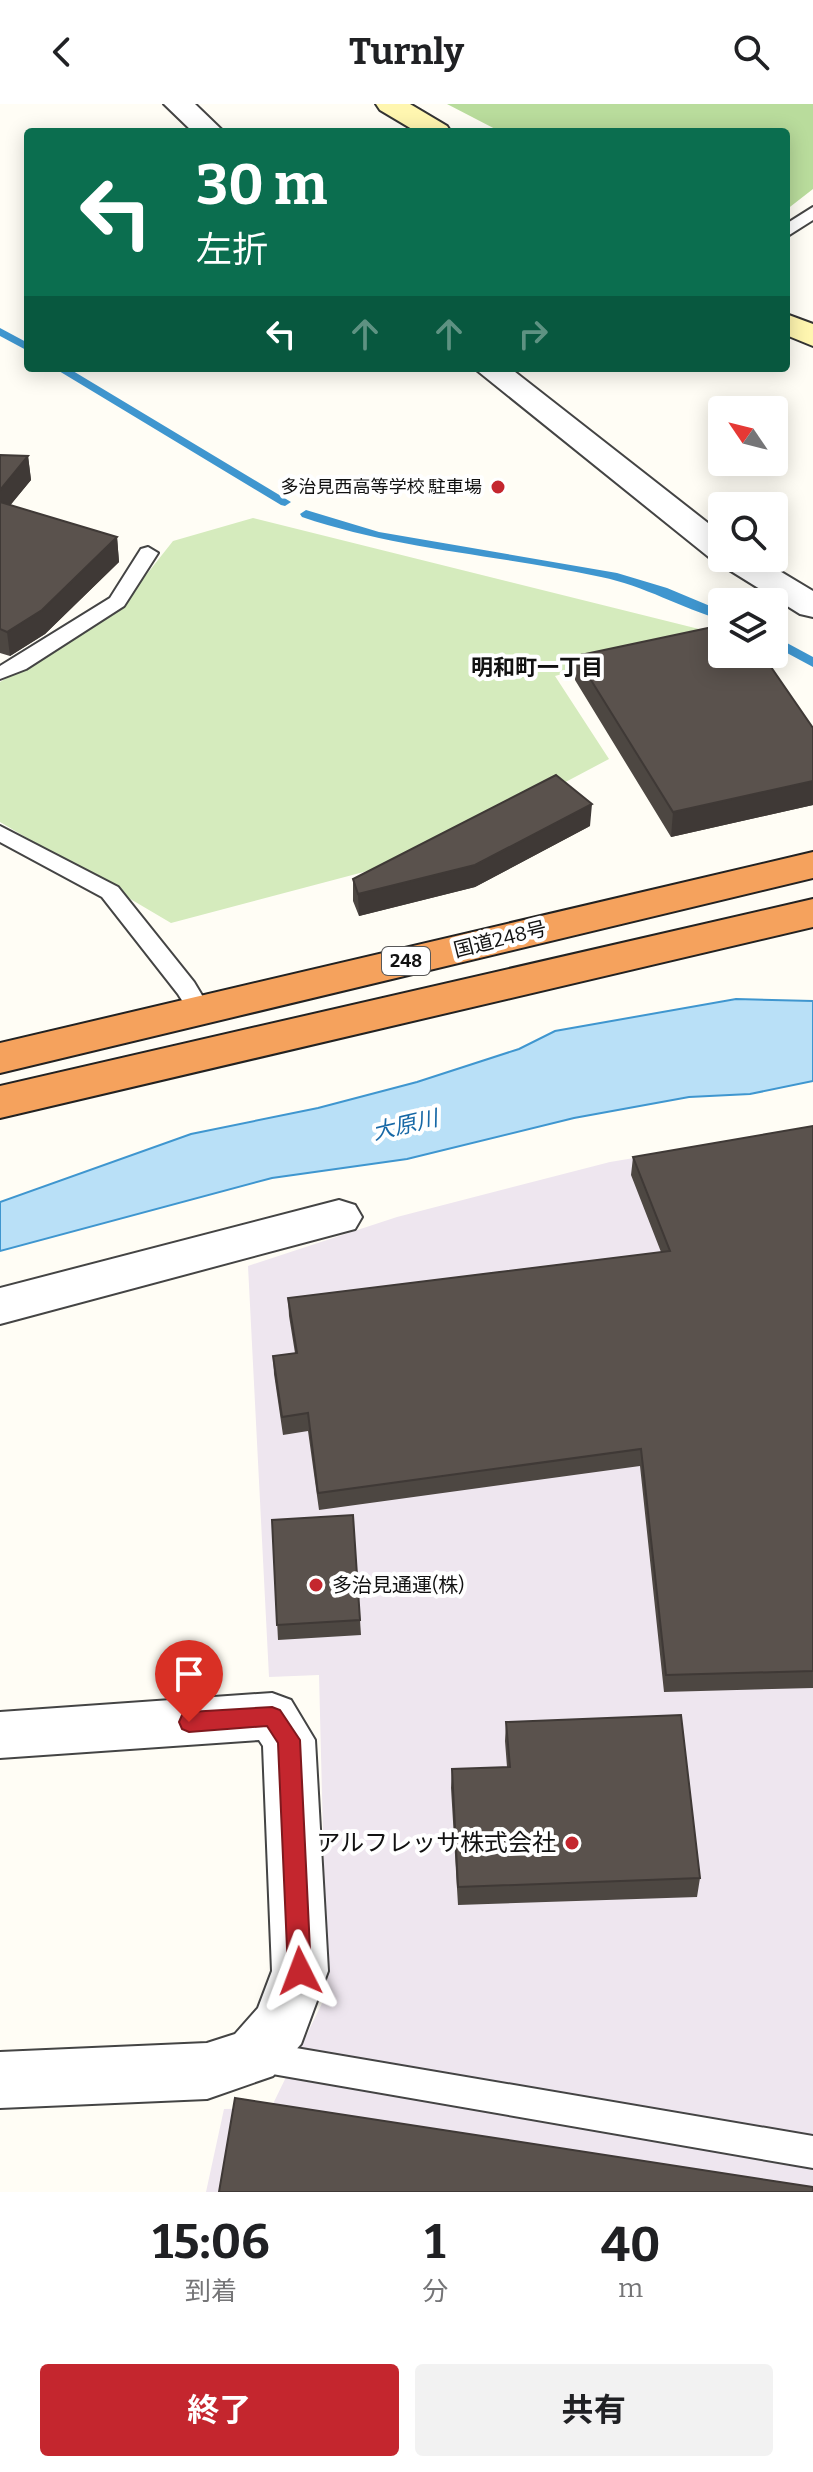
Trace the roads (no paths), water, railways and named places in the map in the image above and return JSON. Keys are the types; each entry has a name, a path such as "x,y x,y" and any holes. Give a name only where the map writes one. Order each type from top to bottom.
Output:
{"highway":[{"name":"国道248号","path":"0,1058 813,865"},
{"name":"248","path":"0,1102 813,913"}],"street":[{"path":"178,104 205,128"},
{"path":"390,104 430,128"},
{"path":"790,325 813,336"},
{"path":"495,372 708,540"},
{"path":"756,572 813,606"},
{"path":"0,1306 339,1217"},
{"path":"0,1735 272,1716 289,1740 300,1971 281,2025 253,2056 207,2071 0,2080"}],"lane":[{"path":"790,229 813,212"},
{"path":"0,673 19,665 117,602 148,553"},
{"path":"0,833 110,892 186,988 201,1012"},
{"path":"253,2056 813,2152"}],"water":[{"name":"大原川","path":"736,999 813,1001 813,1081 750,1094 689,1097 574,1118 407,1159 272,1178 0,1251 0,1202 191,1134 318,1108 417,1082 519,1049 555,1031"}],"waterway":[{"path":"0,331 24,346"},
{"path":"67,372 285,502"},
{"path":"306,514 378,536 617,577 663,591 708,610"},
{"path":"788,648 813,663"}],"place":[{"name":"多治見西高等学校 駐車場","path":"498,487"},
{"name":"多治見通運(株)","path":"316,1585"},
{"name":"アルフレッサ株式会社","path":"572,1843"}],"district":[{"name":"明和町一丁目","path":"537,667"}]}
